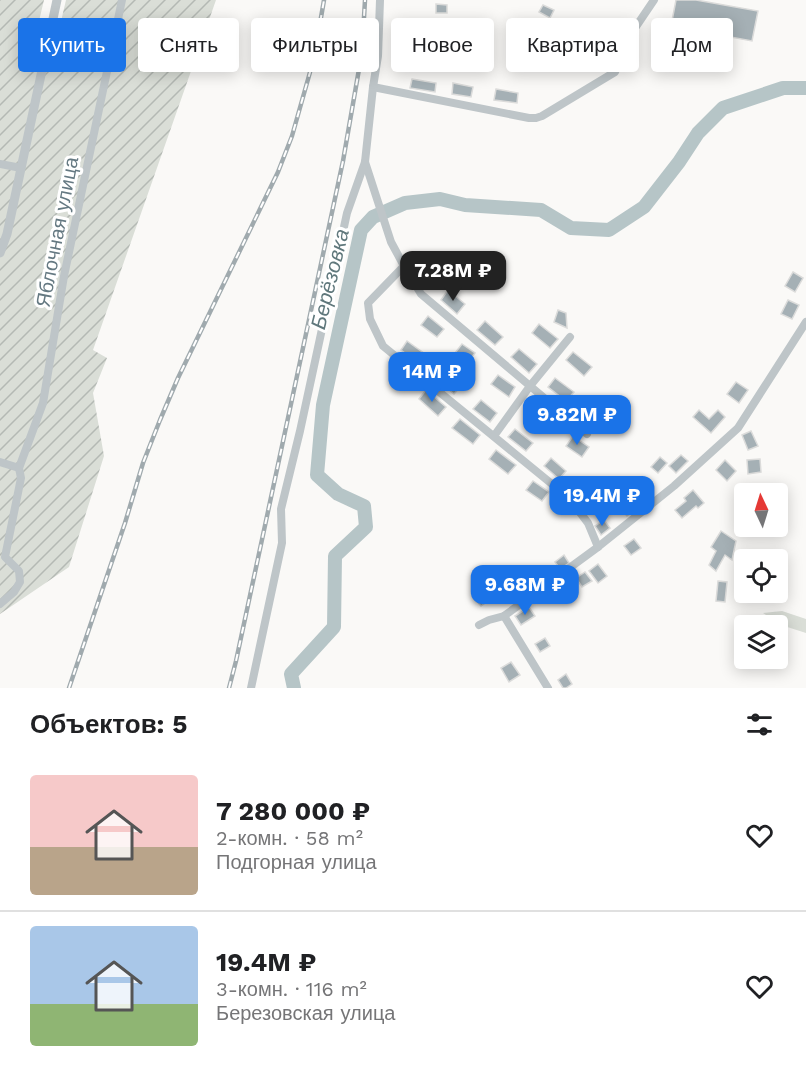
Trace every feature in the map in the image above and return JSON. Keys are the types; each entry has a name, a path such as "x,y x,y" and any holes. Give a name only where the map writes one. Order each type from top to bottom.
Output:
{"street":[{"path":"53,18 57,0"},
{"name":"Яблочная улица","path":"118,18 122,0"},
{"path":"251,688 282,543 281,509 347,213 365,162 378,56 380,0"},
{"path":"373,87 536,118 615,72 631,34 654,0"},
{"path":"0,253 7,234 42,72"},
{"name":"Яблочная улица","path":"0,604 14,592 20,582 19,571 5,557 21,478 20,468 43,403 64,276 107,72"},
{"path":"365,162 392,242 421,294 586,434"},
{"path":"0,164 21,168"},
{"path":"404,266 368,303 370,319 383,346 569,498 588,523 598,547"},
{"path":"479,625 504,616 598,547 674,486 738,428 806,321"},
{"path":"494,436 530,386 570,337"},
{"path":"0,462 20,468"},
{"path":"504,616 548,688"}],"green space":[{"path":"0,0 44,0 40,18 18,18 18,72 126,72 126,18 62,18 66,0 216,0 210,18 138,18 138,72 191,72 93,350 107,358 93,393 104,456 69,567 0,614"},
{"path":"782,611 806,619 806,633 788,627 788,615 763,613"}],"building":[{"path":"676,0 696,0 758,11 752,41 733,37 733,18 673,18"},
{"path":"436,4 447,5 447,13 436,13"},
{"path":"543,5 554,10 550,18 539,12"},
{"path":"412,79 436,83 435,92 410,88"},
{"path":"453,83 473,87 471,97 452,94"},
{"path":"496,89 518,93 517,103 494,100"},
{"path":"793,272 803,278 795,292 785,286"},
{"path":"448,290 465,304 457,314 441,300"},
{"path":"788,300 799,305 792,319 781,314"},
{"path":"558,310 566,313 567,328 554,322"},
{"path":"428,316 444,329 437,337 421,325"},
{"path":"485,321 503,337 495,345 477,330"},
{"path":"539,324 558,339 550,348 532,333"},
{"path":"407,341 425,354 418,363 401,350"},
{"path":"462,344 475,353 468,362 455,353"},
{"path":"519,349 537,364 529,373 511,357"},
{"path":"573,352 592,367 584,376 566,360"},
{"path":"444,369 462,385 454,394 436,379"},
{"path":"498,375 515,387 509,397 491,384"},
{"path":"555,378 574,392 566,401 548,387"},
{"path":"736,382 748,390 739,403 727,394"},
{"path":"426,390 446,407 438,416 419,399"},
{"path":"481,400 497,413 490,422 473,409"},
{"path":"535,403 553,418 546,427 528,412"},
{"path":"590,406 610,421 603,431 583,416"},
{"path":"699,410 709,419 718,410 725,417 711,433 693,417"},
{"path":"460,419 480,435 473,444 452,428"},
{"path":"515,429 533,443 526,451 508,437"},
{"path":"751,431 758,446 748,450 742,435"},
{"path":"573,436 589,447 582,457 566,446"},
{"path":"496,450 516,465 508,474 489,459"},
{"path":"681,455 688,461 676,473 669,466"},
{"path":"660,457 667,463 658,473 651,467"},
{"path":"551,458 566,471 559,479 544,466"},
{"path":"760,459 761,472 748,474 747,460"},
{"path":"725,460 736,471 727,481 716,470"},
{"path":"533,481 549,492 542,501 526,490"},
{"path":"645,489 650,495 641,504 631,494 635,490 640,494"},
{"path":"693,490 704,503 698,508 696,506 682,518 675,510 686,501 684,498"},
{"path":"631,496 639,506 627,516 619,507"},
{"path":"604,520 610,528 601,535 595,526"},
{"path":"721,531 736,541 732,560 725,555 716,571 709,565 716,551 711,547"},
{"path":"634,539 641,548 631,555 624,546"},
{"path":"564,555 569,563 560,569 555,562"},
{"path":"598,564 607,576 598,583 589,571"},
{"path":"545,567 550,575 541,581 536,573"},
{"path":"585,572 592,581 582,587 576,578"},
{"path":"526,578 533,588 524,594 518,584"},
{"path":"718,581 727,582 725,602 716,601"},
{"path":"563,587 569,596 561,601 555,593"},
{"path":"511,588 517,598 510,603 503,593"},
{"path":"482,591 489,600 481,606 474,598"},
{"path":"529,607 535,616 521,625 515,616"},
{"path":"545,638 550,646 540,652 535,644"},
{"path":"511,662 520,675 509,682 501,668"},
{"path":"566,674 572,684 563,688 558,680"}],"waterway":[{"name":"Берёзовка","path":"294,688 291,674 334,627 335,556 366,527 364,506 338,494 317,475 323,405 361,230 373,217 405,203 440,199 465,205 541,210 571,228 609,230 644,207 698,133 723,108 783,88 806,88"}],"railway":[{"path":"69,688 143,463 160,420 278,172 292,136 314,58 324,0"},
{"path":"229,688 343,161 362,52 365,0"}]}
